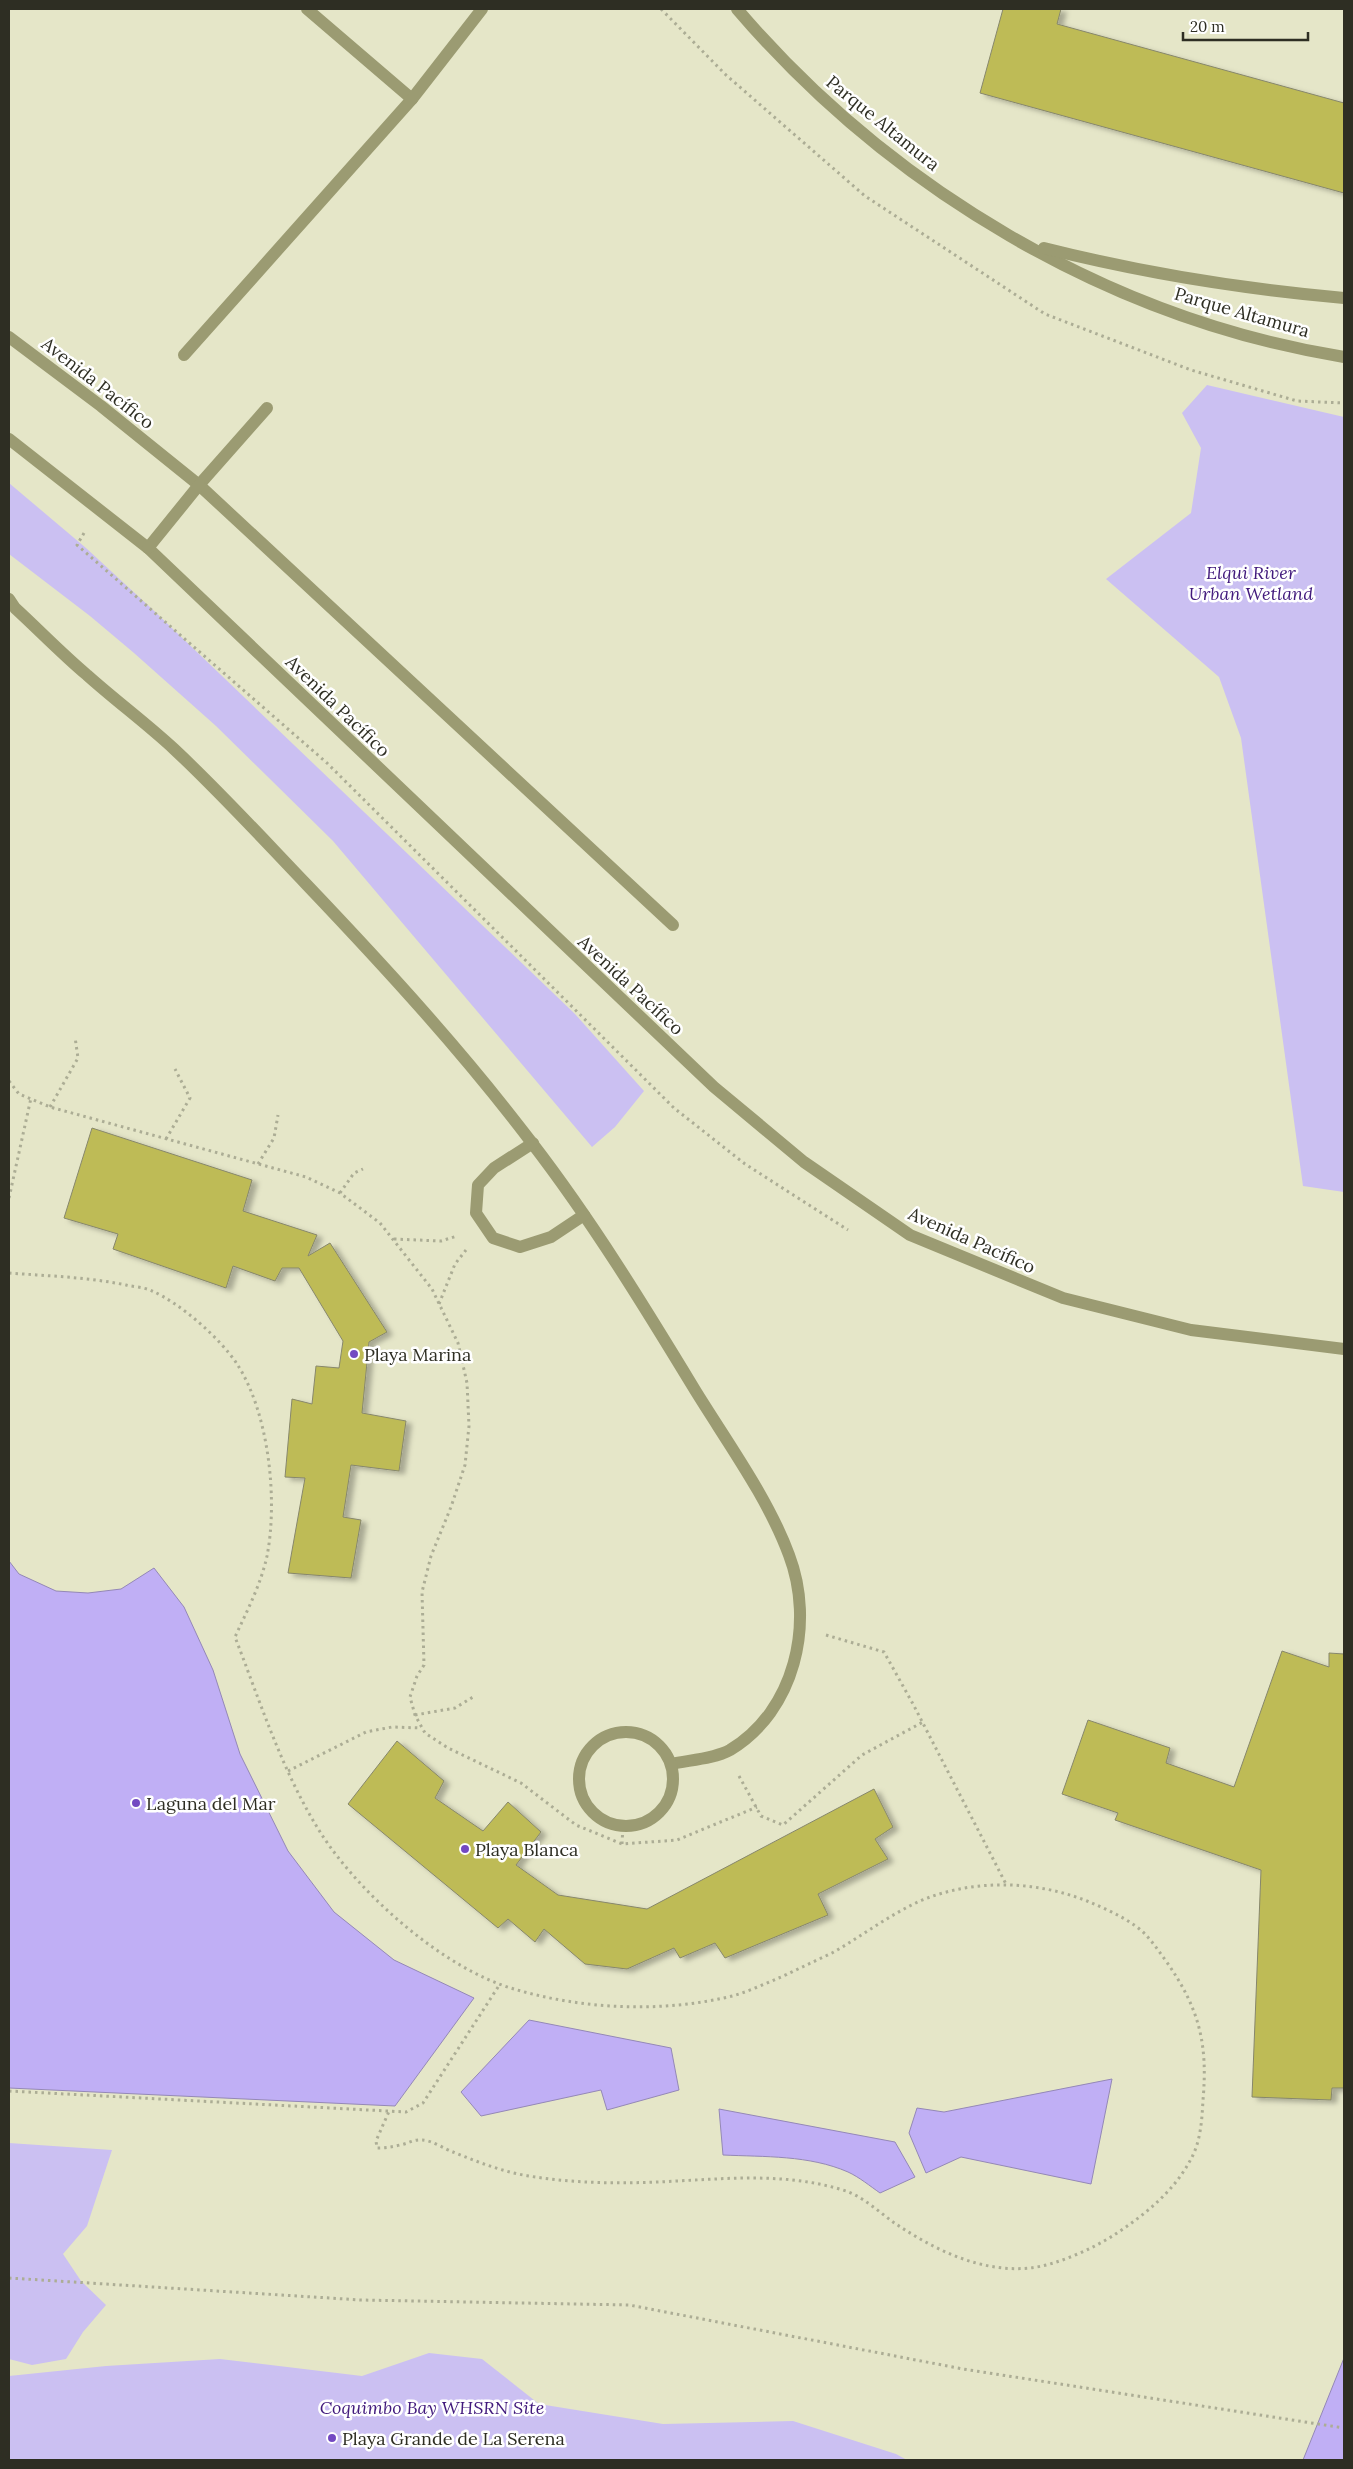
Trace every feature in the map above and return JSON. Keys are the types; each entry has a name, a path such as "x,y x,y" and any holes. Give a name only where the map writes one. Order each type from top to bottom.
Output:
{"street":[{"path":"307,9 412,99"},
{"path":"184,355 412,99 482,9"},
{"name":"Parque Altamura","path":"736,9 799,77 895,160 958,204 1024,244 1083,274 1143,300 1206,323 1270,341 1344,357"},
{"name":"Parque Altamura","path":"1024,244 1110,265 1198,281 1286,293 1344,298"},
{"name":"Avenida Pacífico","path":"9,337 101,406 199,485 673,925"},
{"path":"148,548 199,485 267,408"},
{"name":"Avenida Pacífico","path":"9,439 148,548 714,1087 804,1162 910,1235 1063,1298 1191,1330 1344,1350"},
{"path":"9,599 15,608 86,674 174,749 260,836 401,984 533,1143 584,1215 692,1385 780,1534 797,1579 801,1628 792,1670 782,1697 750,1736 726,1752 671,1764"},
{"path":"533,1143 494,1168 478,1185 476,1213 493,1238 520,1247 551,1237 584,1215"},
{"path":"622,1732 637,1733 652,1739 664,1750 671,1764 674,1780 670,1795 663,1809 644,1822 623,1826 608,1823 595,1814 586,1803 580,1789 580,1774 584,1758 594,1745 606,1736 622,1732"}],"path":[{"path":"50,1108 78,1058 75,1037"},
{"path":"166,1139 190,1098 175,1069"},
{"path":"9,1081 19,1094 50,1108 306,1177 340,1193 380,1223 432,1288 458,1343 467,1383 469,1426 465,1465 451,1507 431,1556 422,1592 424,1665 417,1676 410,1697 415,1715 424,1733 448,1748 521,1783 576,1824 622,1844 677,1840 757,1807"},
{"path":"9,1198 31,1098"},
{"path":"258,1164 274,1138 278,1115"},
{"path":"340,1193 354,1173 363,1169"},
{"path":"393,1239 441,1241 485,1226"},
{"path":"440,1304 455,1264 485,1226"},
{"path":"9,1273 96,1279 151,1290 181,1309 212,1335 237,1364 254,1400 264,1439 270,1486 271,1529 267,1558 235,1637 288,1771 322,1834 360,1885 403,1923 457,1963 510,1988 572,2002 624,2006 683,2005 734,1996 834,1952 878,1924 920,1901 955,1889 1006,1884 1048,1889 1082,1898 1133,1923 1148,1937 1180,1981 1193,2004 1203,2035 1205,2062 1202,2116 1197,2148 1183,2173 1167,2194 1138,2220 1100,2244 1068,2257 1031,2268 986,2266 940,2251 852,2193 808,2182 764,2176 673,2182 586,2183 523,2175 480,2163 422,2140 377,2148 376,2141 390,2109"},
{"path":"801,1628 884,1652 1006,1884"},
{"path":"415,1715 454,1708 473,1698"},
{"path":"726,1752 761,1816 783,1825 862,1755 922,1722"},
{"path":"288,1771 366,1732 392,1727 422,1728"},
{"path":"622,1844 623,1826"},
{"path":"9,2091 390,2109 406,2112 423,2103 500,1984"},
{"path":"9,2278 361,2300 629,2305 963,2369 1344,2428"}],"green space":[{"name":"Elqui River Urban Wetland","path":"1207,385 1344,417 1344,1192 1303,1186 1241,738 1219,677 1106,579 1191,513 1201,448 1182,413"},
{"path":"9,483 86,548 152,609 575,1014 644,1091 615,1127 592,1147 333,841 216,726 134,653 90,616 9,554"},
{"path":"9,2143 112,2150 87,2226 63,2254 81,2281 106,2305 83,2332 66,2359 32,2365 9,2359"},
{"name":"Coquimbo Bay WHSRN Site","path":"429,2353 482,2359 539,2404 663,2424 793,2421 896,2454 907,2460 9,2460 9,2376 106,2366 220,2359 362,2376"}],"shaded area":[{"name":"Laguna del Mar","path":"9,1561 19,1574 56,1591 88,1593 121,1589 154,1568 184,1607 213,1670 240,1754 288,1851 334,1912 394,1960 474,1998 395,2106 9,2088"},
{"path":"529,2020 671,2048 679,2090 607,2110 601,2090 481,2116 461,2092"},
{"path":"1112,2079 1091,2184 961,2157 926,2173 909,2133 917,2108 944,2112"},
{"path":"719,2109 895,2142 915,2177 880,2193 848,2172 818,2162 787,2158 723,2155"},
{"path":"1344,2358 1344,2460 1303,2460"}],"building":[{"path":"1003,9 1061,9 1057,24 1344,103 1344,193 980,93"},
{"name":"Playa Marina","path":"92,1128 252,1180 243,1211 317,1235 308,1256 330,1243 387,1332 369,1342 362,1413 406,1421 399,1471 351,1465 343,1517 361,1520 351,1578 288,1573 305,1478 285,1477 292,1399 312,1404 316,1366 339,1368 343,1341 299,1268 282,1268 275,1281 233,1266 226,1288 113,1249 118,1234 64,1218"},
{"path":"1282,1651 1329,1667 1329,1653 1344,1654 1344,2088 1332,2088 1331,2100 1252,2097 1261,1870 1115,1820 1118,1813 1062,1794 1088,1720 1170,1748 1166,1763 1234,1787"},
{"name":"Playa Blanca","path":"397,1741 444,1781 435,1798 483,1831 508,1802 541,1832 516,1865 558,1895 647,1909 874,1789 893,1827 875,1839 888,1859 818,1894 828,1915 725,1958 715,1943 680,1958 674,1948 627,1969 585,1964 544,1929 535,1942 508,1919 498,1928 348,1804"}],"place":[{"name":"Playa Marina","path":"354,1354"},
{"name":"Laguna del Mar","path":"136,1803"},
{"name":"Playa Blanca","path":"465,1849"},
{"name":"Playa Grande de La Serena","path":"332,2438"}]}
